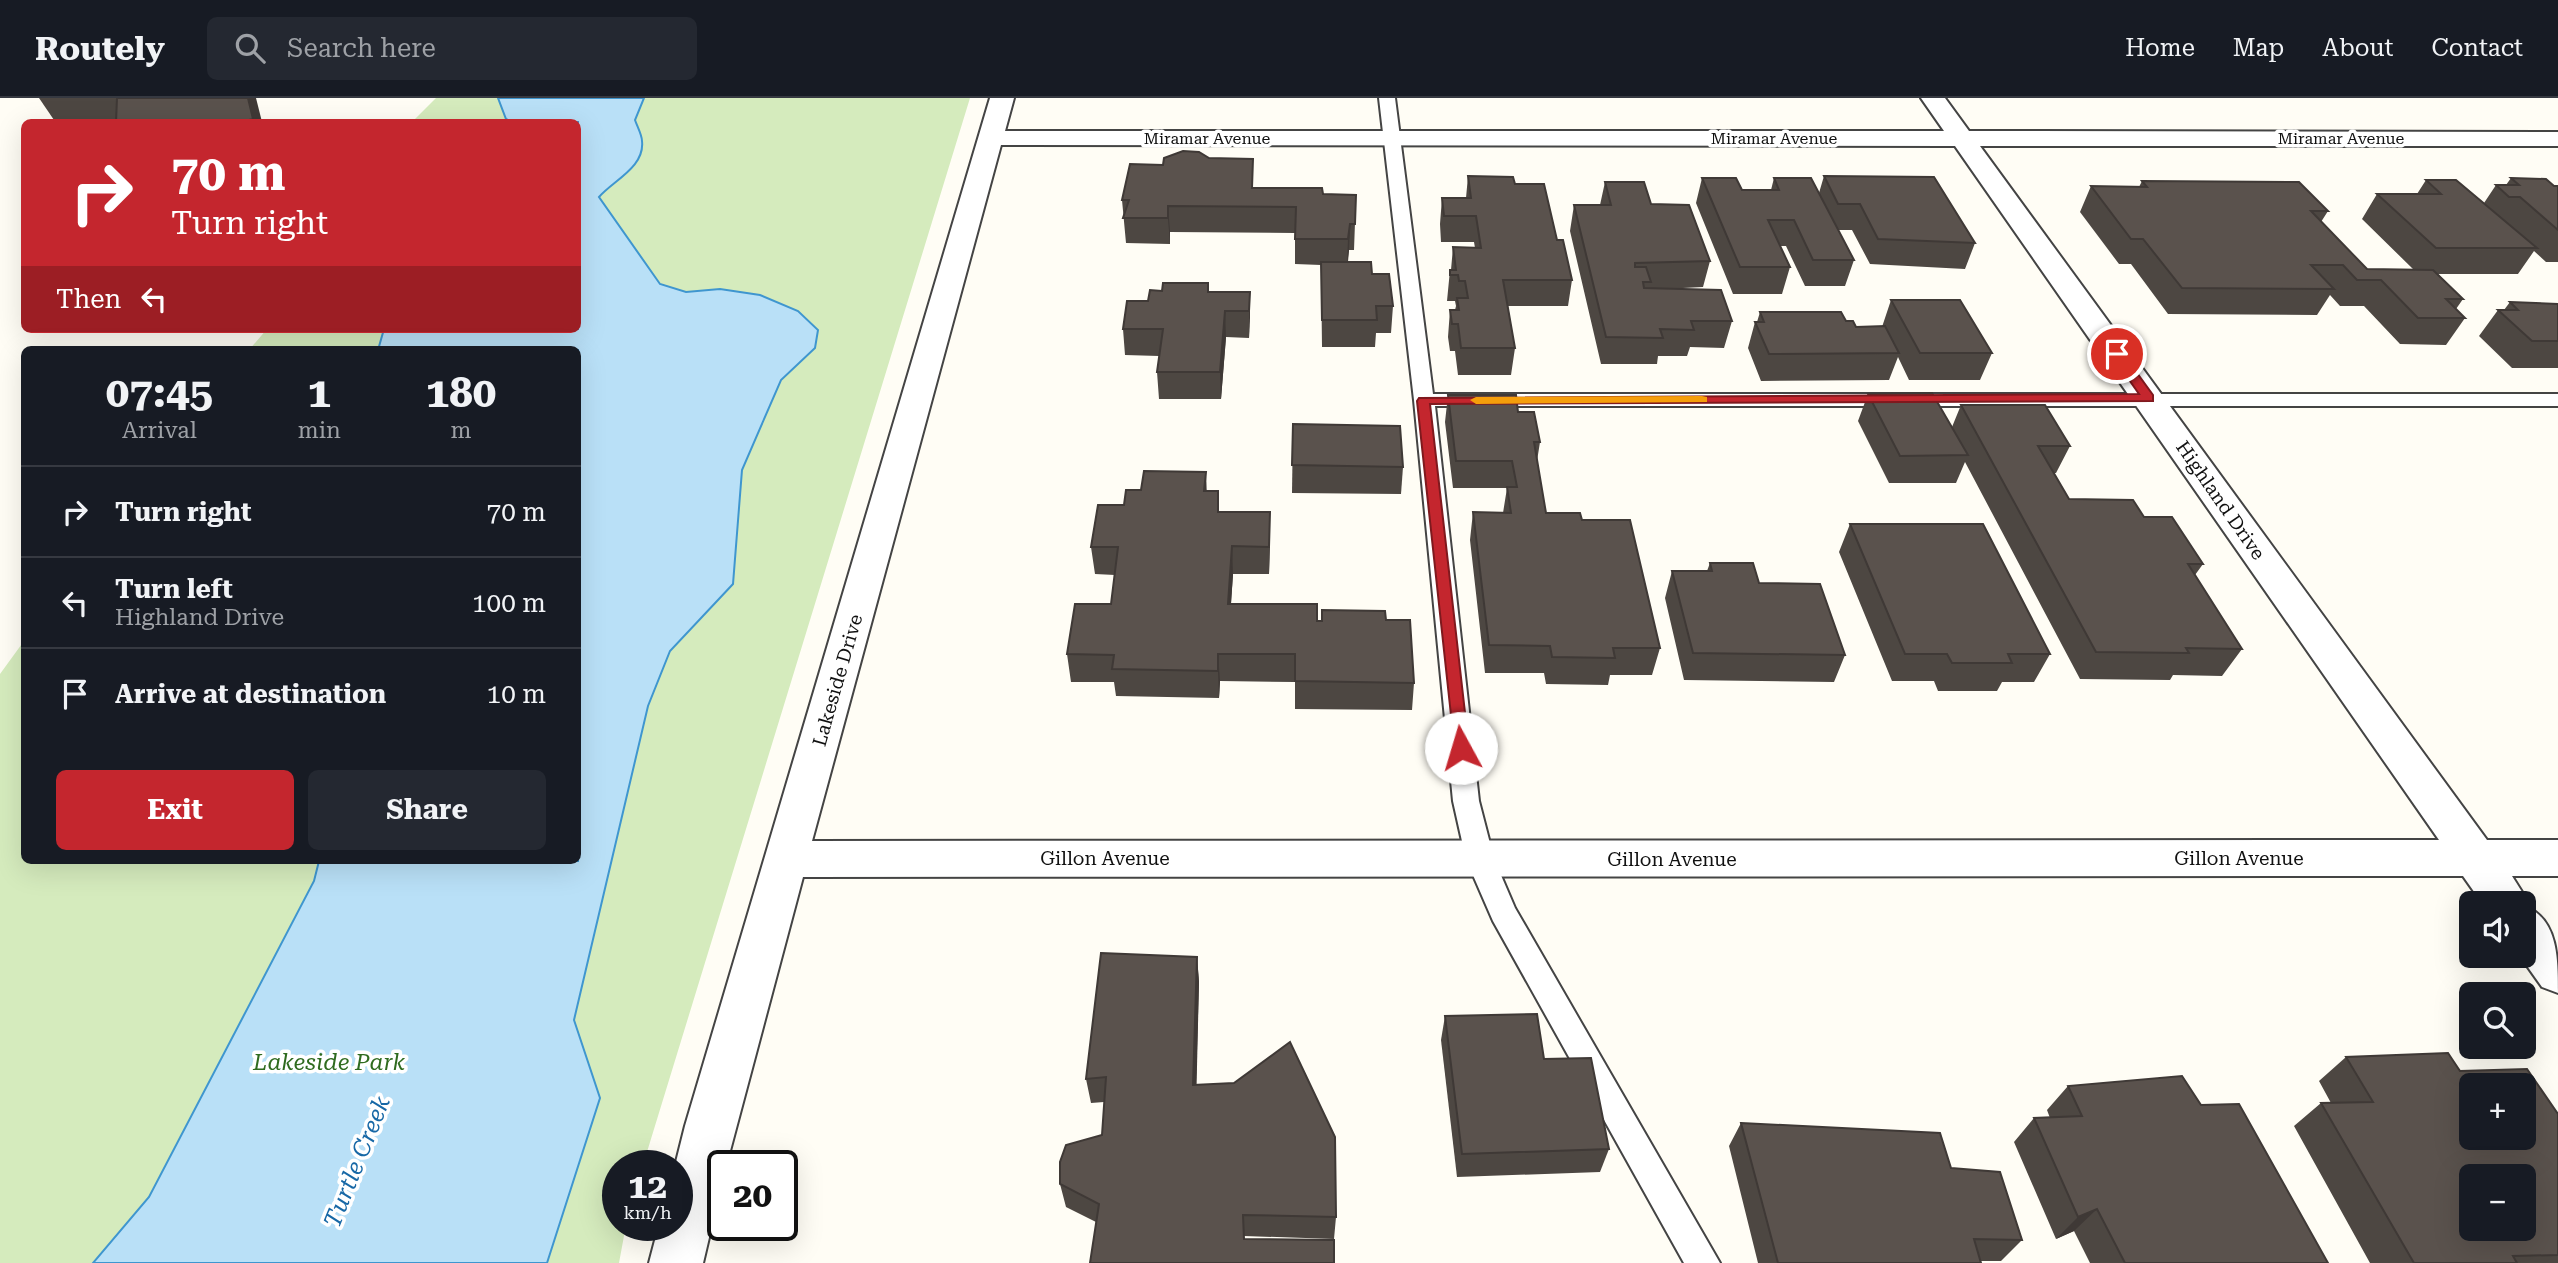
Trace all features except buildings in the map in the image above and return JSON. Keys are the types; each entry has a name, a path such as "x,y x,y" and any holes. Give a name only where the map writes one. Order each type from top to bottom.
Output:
{"street":[{"name":"Lakeside Drive","path":"676,1263 710,1126 1002,98"},
{"name":"Highland Drive","path":"1933,98 2498,891"},
{"name":"Miramar Avenue","path":"991,138 2558,139"},
{"name":"Gillon Avenue","path":"787,859 2558,858"},
{"path":"2536,942 2558,972"}],"lane":[{"path":"1387,98 1466,801 1480,859 1503,913 1703,1263"},
{"path":"1423,401 2148,398 2558,400"}],"green space":[{"name":"Lakeside Park","path":"436,98 970,98 648,1150 602,1150 602,1241 623,1241 619,1263 0,1263 0,674 21,645 21,864 581,864 581,346 252,346 264,333 581,333 581,119 415,119"}],"water":[{"name":"Turtle Creek","path":"498,98 644,98 635,120 642,139 639,158 634,166 599,197 660,284 686,292 720,289 760,295 798,311 818,330 815,348 781,380 742,470 733,584 670,651 648,706 574,1020 600,1098 547,1263 93,1263 149,1197 314,881 318,864 581,864 581,346 379,346 383,333 581,333 581,119 506,119"}],"slow traffic":[{"path":"1476,400 1702,400"}],"route":[{"path":"1461,748 1423,401 2148,398 2117,354"}]}
